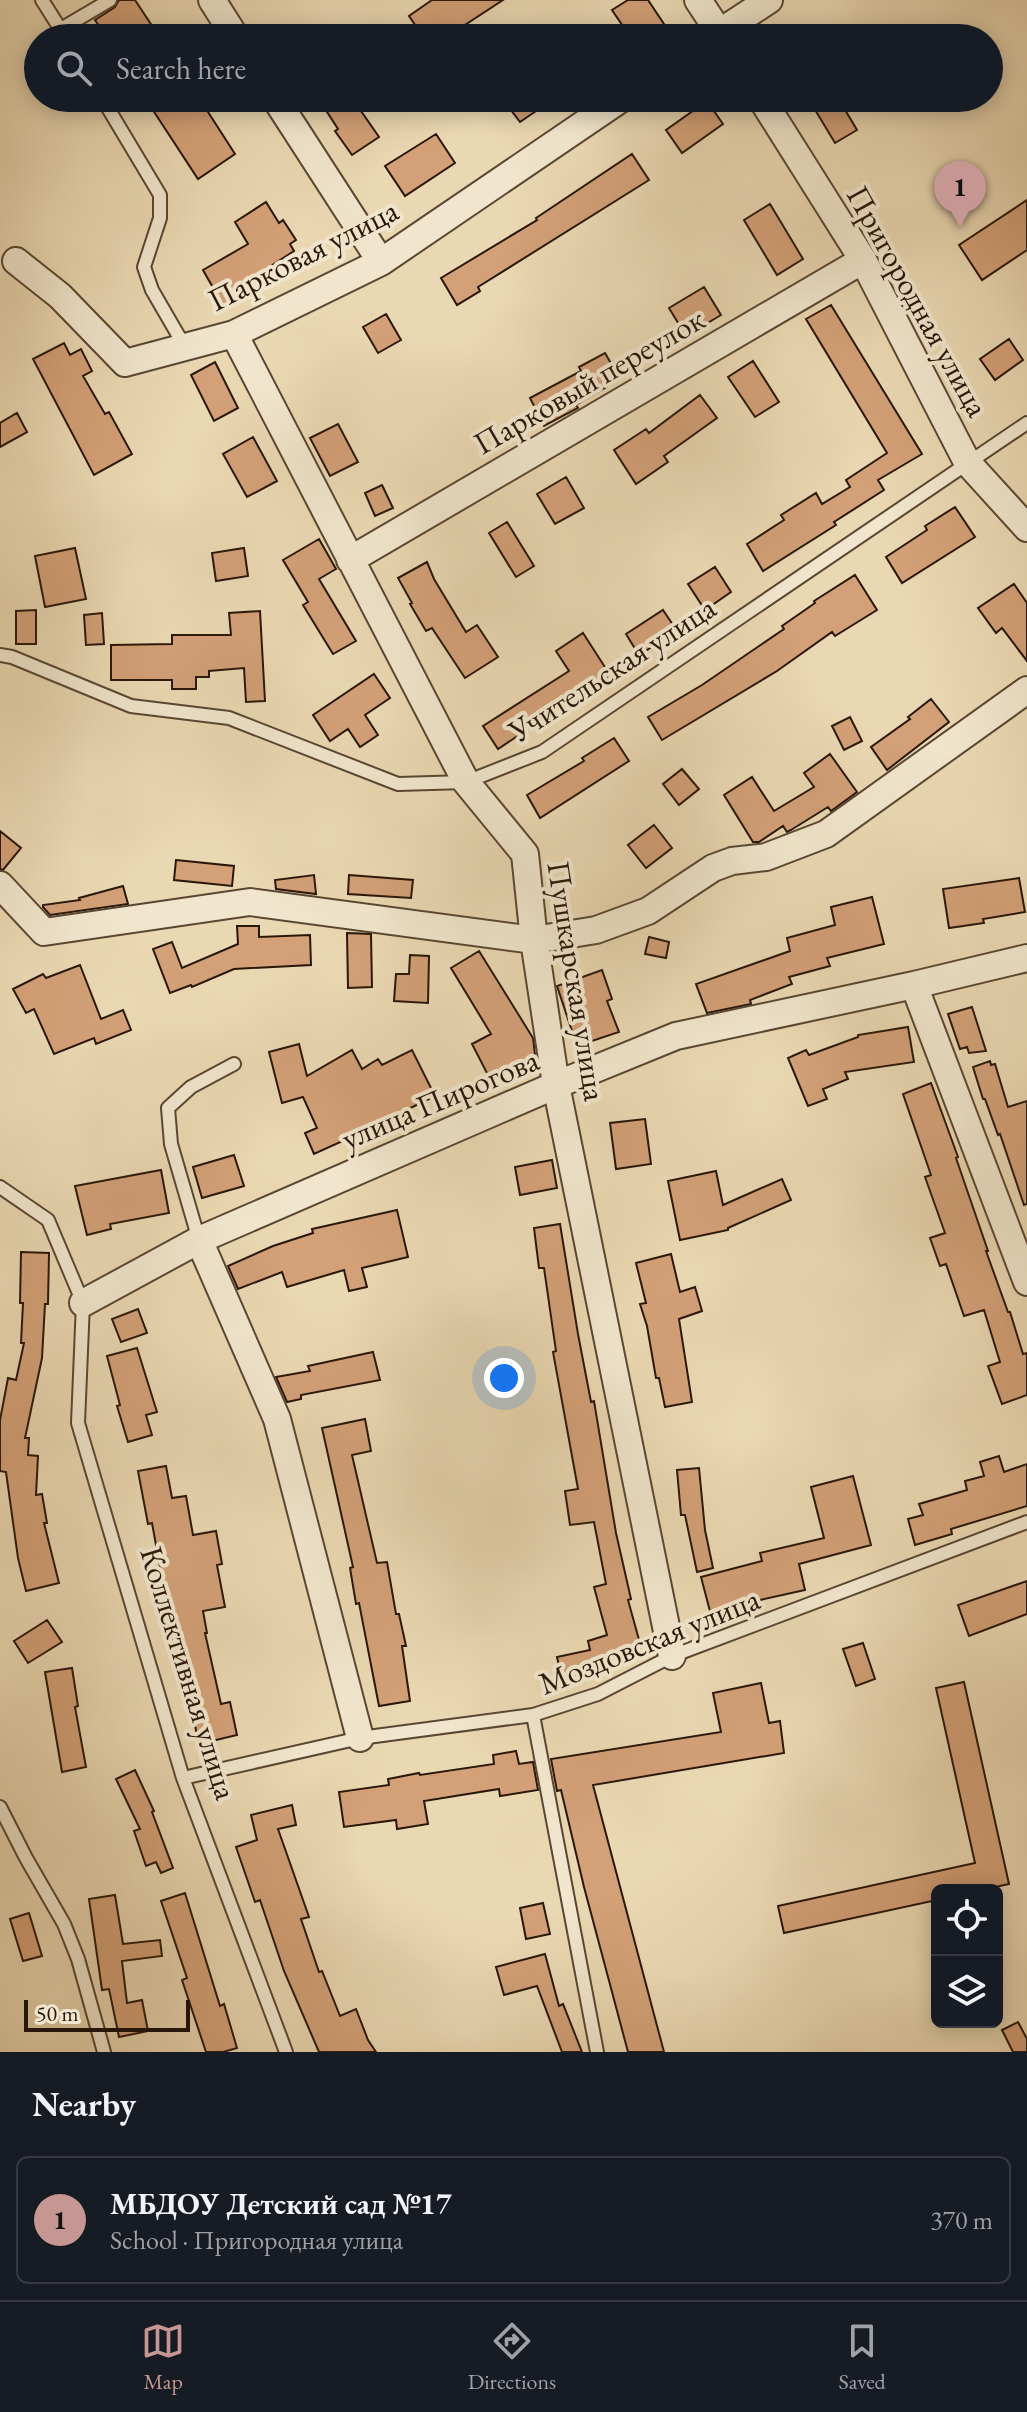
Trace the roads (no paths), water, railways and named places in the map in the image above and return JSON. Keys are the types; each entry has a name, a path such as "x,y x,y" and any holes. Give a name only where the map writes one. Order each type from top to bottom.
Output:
{"street":[{"path":"212,0 227,24"},
{"path":"698,0 711,24"},
{"path":"735,24 769,0"},
{"path":"284,112 381,262"},
{"name":"Парковая улица","path":"16,261 60,296 125,363 234,334 381,262 601,112"},
{"name":"Пригородная улица","path":"770,112 863,260 967,462 1027,528"},
{"name":"Парковый переулок","path":"350,560 863,260"},
{"name":"Пушкарская улица","path":"234,334 466,782 525,854 534,940 556,1085 672,1656"},
{"path":"0,885 44,932 250,902 534,940 596,930 648,911 713,868 732,861 766,857 826,834 1027,690"},
{"name":"улица Пирогова","path":"83,1303 199,1240 676,1036 1027,958"},
{"path":"914,985 1027,1282"},
{"path":"199,1240 277,1419 360,1738"}],"lane":[{"path":"42,0 57,24"},
{"path":"76,24 110,0"},
{"path":"110,112 160,195 160,218 144,267 152,290 185,347"},
{"name":"Учительская улица","path":"0,655 12,657 131,706 229,718 398,784 466,782 542,752 1027,423"},
{"path":"199,1240 171,1144 168,1108 191,1087 234,1064"},
{"path":"0,1187 48,1220 83,1303"},
{"name":"Коллективная улица","path":"83,1303 78,1423 183,1778 286,2052"},
{"name":"Моздовская улица","path":"183,1778 360,1738 533,1715 598,1694 672,1656 1027,1522"},
{"path":"533,1715 597,2052"},
{"path":"0,1807 64,1924 78,1959 104,2052"}],"place":[{"name":"МБДОУ Детский сад №17","path":"960,227"}]}
